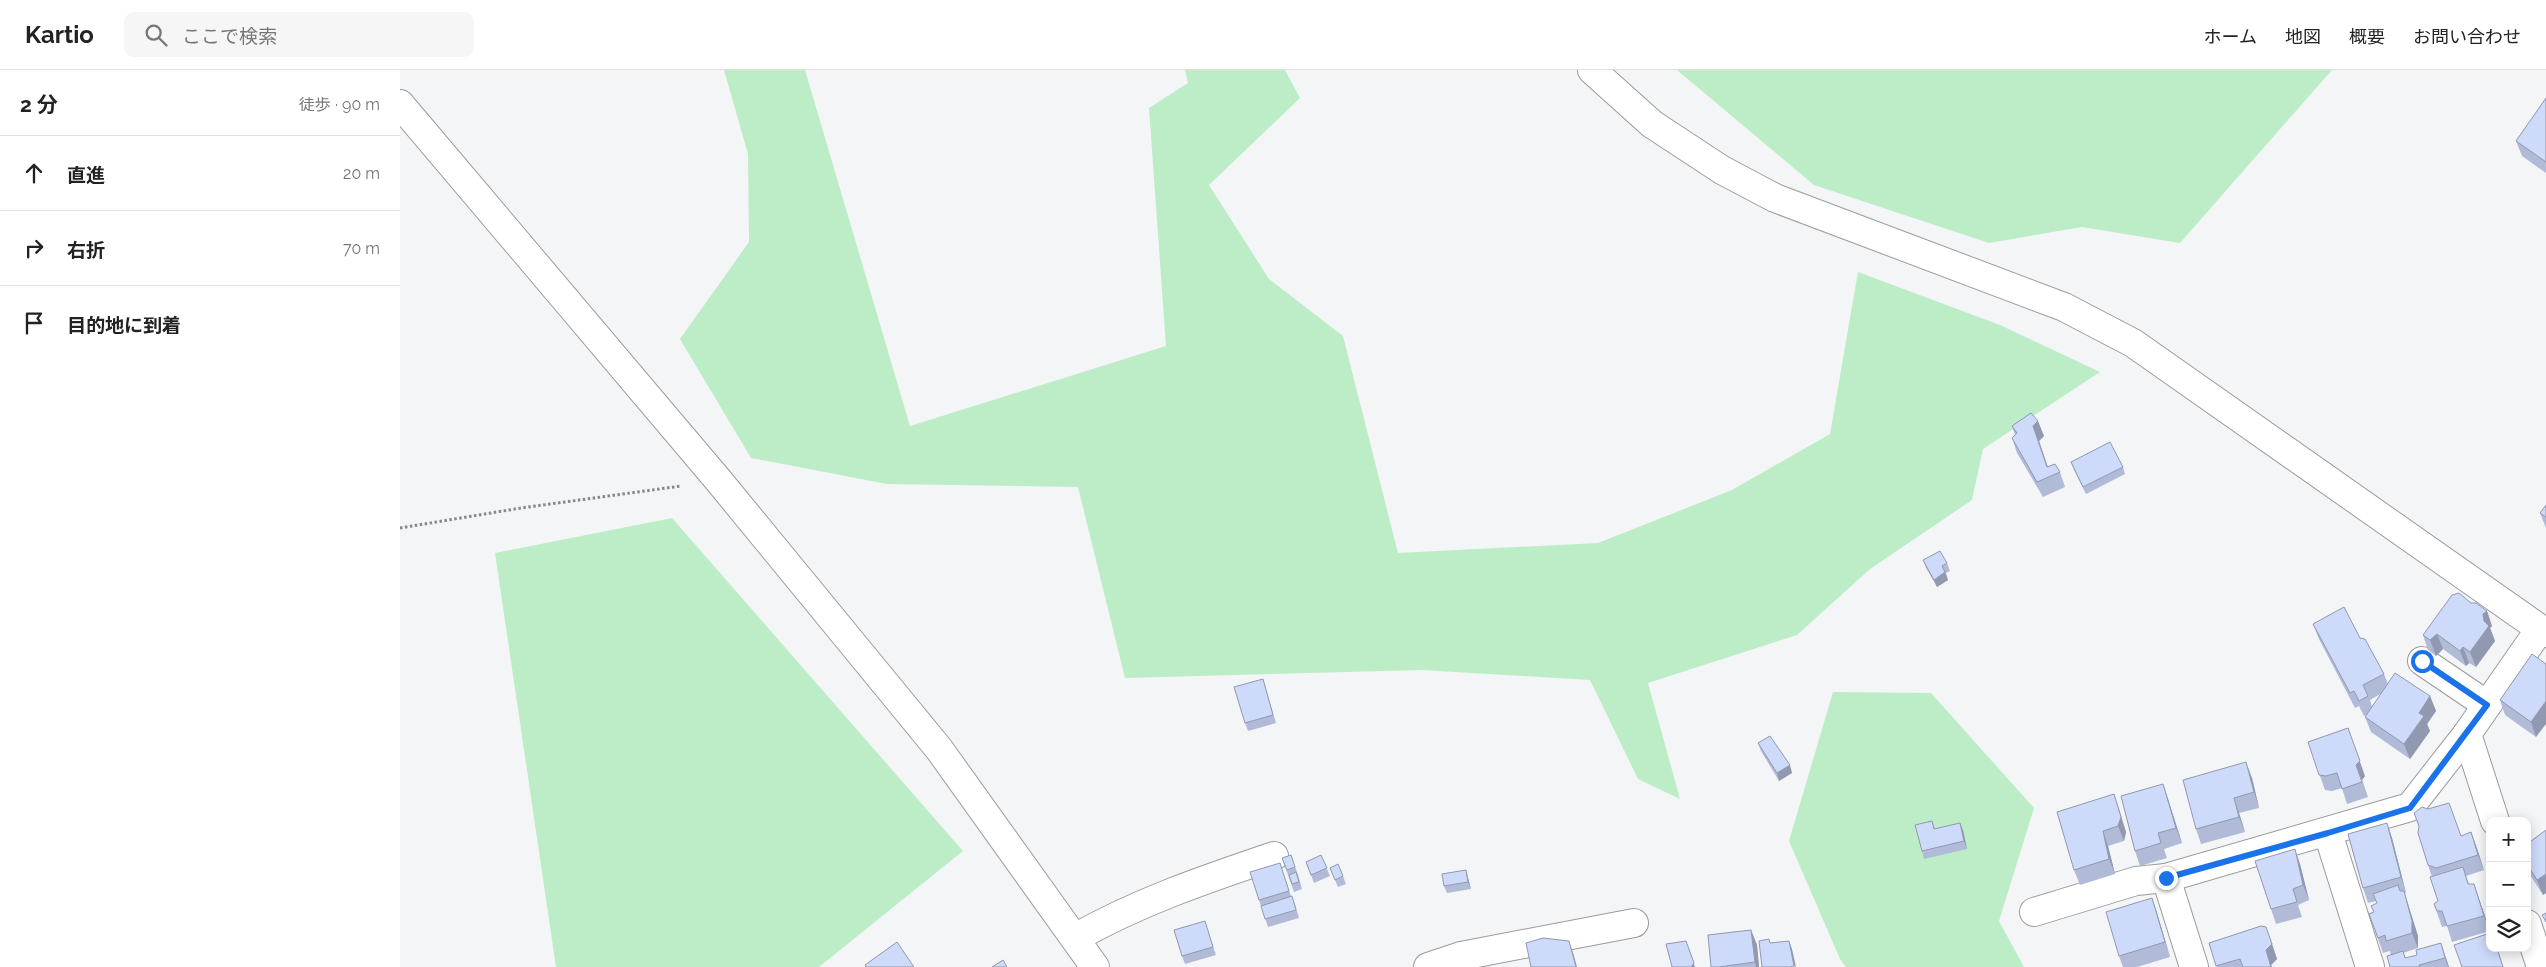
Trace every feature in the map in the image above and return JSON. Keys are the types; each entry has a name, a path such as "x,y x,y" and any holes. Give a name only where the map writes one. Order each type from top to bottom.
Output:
{"street":[{"path":"1592,70 1652,124 1722,170 1775,198 2064,308 2133,343 2543,631 2410,808 2166,878 2136,882 2034,912"},
{"path":"400,104 718,481 940,749 1095,967"},
{"path":"2422,661 2487,705"},
{"path":"2467,734 2493,817"},
{"path":"2328,833 2370,967"},
{"path":"1075,938 1099,924 1176,889 1274,856"},
{"path":"2166,878 2194,967"},
{"path":"1428,967 1461,956 1634,922"},
{"path":"2531,936 2541,967"}],"path":[{"path":"400,528 521,508 718,481"}],"green space":[{"path":"724,70 805,70 910,426 1166,346 1149,108 1188,83 1185,70 1285,70 1300,98 1209,185 1269,279 1343,336 1398,553 1598,543 1732,490 1830,434 1858,272 2000,325 2100,372 1983,449 1972,500 1870,569 1797,635 1648,683 1680,799 1638,779 1590,680 1422,670 1125,678 1078,487 887,484 751,458 680,339 749,242 748,154"},
{"path":"1677,70 2332,70 2180,243 2082,227 1989,243 1814,185"},
{"path":"672,518 963,851 819,967 556,967 495,553"},
{"path":"1833,692 1931,693 2034,808 1999,921 2024,967 1846,967 1840,959 1789,841"}],"building":[{"path":"2546,98 2546,162 2516,141"},
{"path":"2031,413 2038,421 2033,426 2047,467 2055,464 2060,472 2037,482 2012,438 2017,433 2012,426"},
{"path":"2110,442 2123,467 2083,487 2071,462"},
{"path":"2546,505 2546,517 2540,513"},
{"path":"1940,551 1947,563 1942,566 1945,572 1934,580 1923,560"},
{"path":"2459,593 2471,603 2476,603 2487,611 2483,614 2484,621 2489,626 2470,652 2463,647 2460,651 2437,634 2430,640 2423,635 2452,595"},
{"path":"2344,607 2360,638 2365,639 2384,674 2363,685 2368,696 2359,701 2354,691 2350,693 2313,624"},
{"path":"2532,654 2546,664 2546,701 2531,722 2500,700"},
{"path":"2395,673 2430,696 2419,713 2424,716 2404,744 2365,717"},
{"path":"1263,679 1273,715 1245,723 1234,687"},
{"path":"2348,728 2360,761 2356,765 2362,782 2342,789 2337,773 2326,776 2319,775 2308,742"},
{"path":"1770,736 1790,765 1777,773 1758,743"},
{"path":"2246,762 2254,792 2234,798 2239,817 2196,829 2183,780"},
{"path":"2163,784 2176,828 2158,833 2161,843 2135,851 2121,796"},
{"path":"2114,794 2121,817 2118,826 2103,831 2109,859 2074,870 2057,812"},
{"path":"2449,803 2461,836 2471,832 2478,855 2436,868 2428,865 2414,813 2422,807 2428,809"},
{"path":"1932,821 1934,829 1960,823 1964,841 1922,851 1915,825"},
{"path":"2387,823 2401,877 2363,888 2348,834"},
{"path":"2546,830 2546,874 2537,880 2531,870 2531,841"},
{"path":"2295,849 2303,885 2293,889 2297,902 2271,909 2255,861"},
{"path":"1291,855 1295,867 1287,870 1282,858"},
{"path":"1321,855 1327,868 1311,875 1306,862"},
{"path":"1280,863 1289,891 1259,900 1250,872"},
{"path":"1338,864 1343,876 1335,880 1330,868"},
{"path":"2463,867 2468,884 2474,884 2484,916 2447,926 2442,911 2437,911 2434,904 2438,901 2430,877"},
{"path":"1466,870 1468,882 1444,886 1442,874"},
{"path":"1296,872 1299,882 1292,884 1289,875"},
{"path":"2398,885 2400,891 2404,891 2412,921 2412,933 2386,941 2385,935 2378,938 2369,914 2374,912 2371,906 2377,903 2373,894"},
{"path":"1292,896 1296,910 1265,919 1261,906"},
{"path":"2152,898 2165,942 2119,956 2106,912"},
{"path":"2546,913 2546,922 2542,915"},
{"path":"1205,921 1213,947 1182,956 1174,930"},
{"path":"2261,926 2266,927 2272,944 2266,950 2271,967 2243,967 2240,959 2216,966 2209,943"},
{"path":"1751,930 1755,962 1711,967 1708,935"},
{"path":"2486,934 2486,952 2498,952 2503,967 2462,967 2454,945"},
{"path":"1543,938 1569,941 1576,967 1531,967 1526,943"},
{"path":"1769,939 1770,943 1789,941 1794,966 1762,967 1759,941"},
{"path":"1686,941 1694,963 1691,967 1672,967 1666,944"},
{"path":"897,942 914,967 866,967 865,965"},
{"path":"2441,943 2445,958 2419,965 2420,967 2390,967 2387,956 2403,951 2405,958 2417,955 2416,950"},
{"path":"1003,960 1007,967 992,967"}],"route":[{"path":"2166,878 2410,808 2487,705 2422,661"}]}
